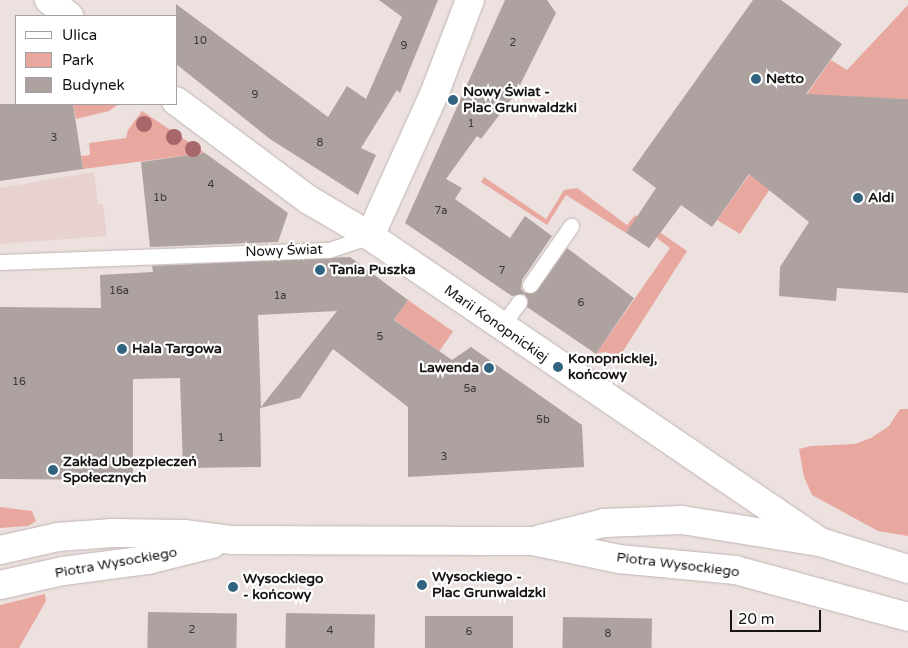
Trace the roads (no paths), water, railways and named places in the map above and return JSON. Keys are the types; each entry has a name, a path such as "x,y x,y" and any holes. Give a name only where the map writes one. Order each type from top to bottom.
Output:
{"street":[{"path":"49,0 68,15"},
{"path":"370,236 435,92 470,0"},
{"name":"Marii Konopnickiej","path":"178,102 309,200 370,236 501,327 820,542"},
{"name":"Piotra Wysockiego","path":"533,541 604,523 682,520 820,542 908,568"},
{"name":"Piotra Wysockiego","path":"0,550 58,537 112,533 184,534 231,540 533,541 619,559 734,570 908,617"},
{"name":"Piotra Wysockiego","path":"0,585 63,571 148,560 231,540"}],"lane":[{"path":"530,285 571,226"},
{"name":"Nowy Świat","path":"0,262 329,250 370,236"},
{"path":"501,327 519,302"}],"place":[{"name":"Netto","path":"756,79"},
{"name":"Nowy Świat - Plac Grunwaldzki","path":"453,100"},
{"name":"Aldi","path":"858,198"},
{"name":"Tania Puszka","path":"320,270"},
{"name":"Hala Targowa","path":"122,349"},
{"name":"Konopnickiej, końcowy","path":"558,367"},
{"name":"Lawenda","path":"489,368"},
{"name":"Zakład Ubezpieczeń Społecznych","path":"53,470"},
{"name":"Wysockiego - Plac Grunwaldzki","path":"422,585"},
{"name":"Wysockiego - końcowy","path":"233,587"}]}
